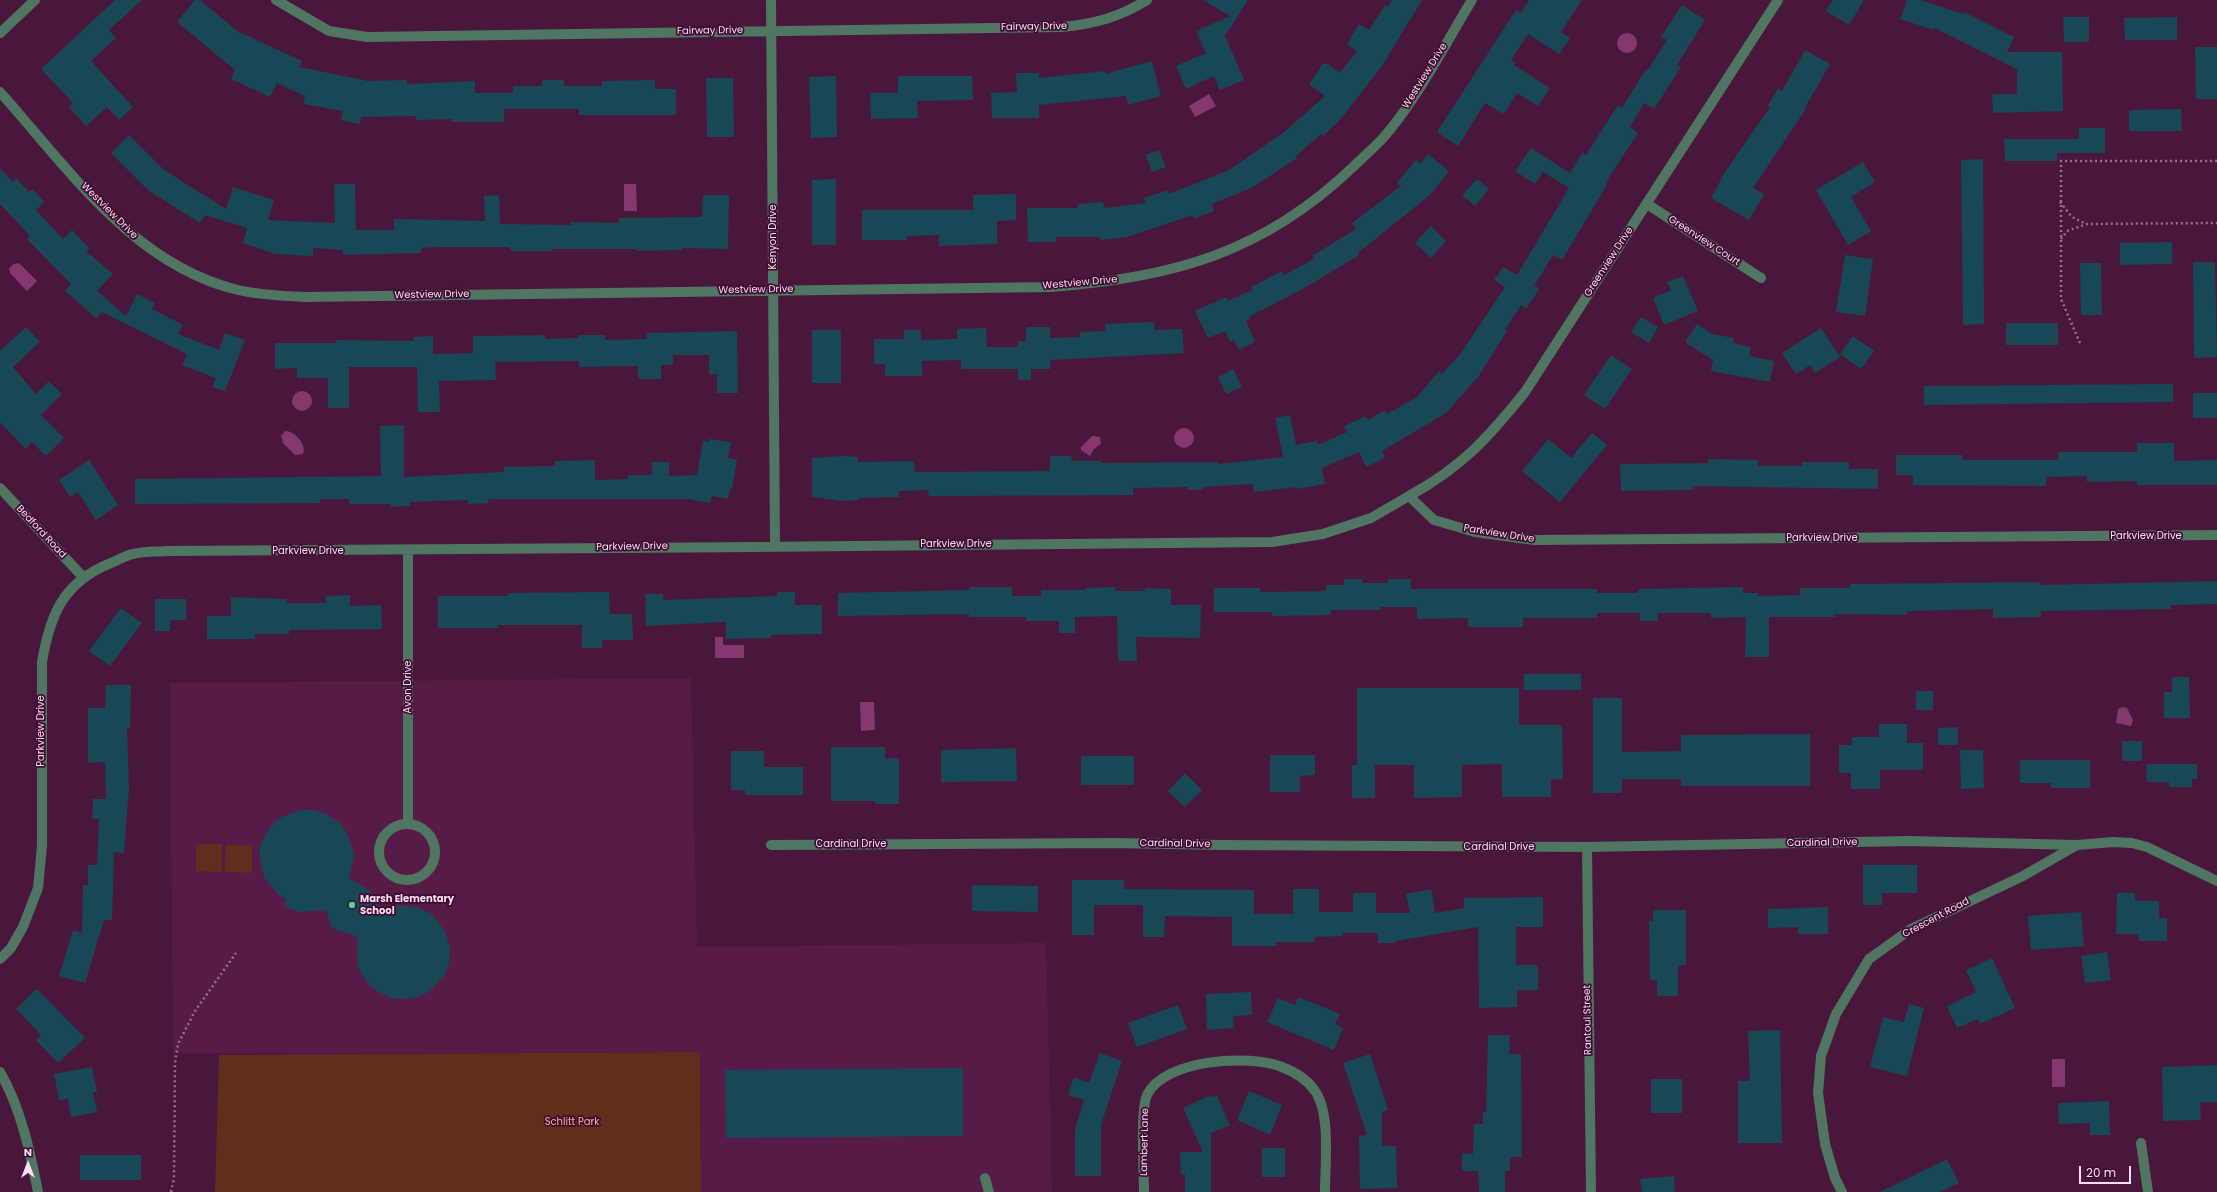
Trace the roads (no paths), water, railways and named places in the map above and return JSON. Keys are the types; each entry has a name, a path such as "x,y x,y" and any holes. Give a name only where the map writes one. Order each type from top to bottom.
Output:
{"street":[{"path":"0,33 35,0"},
{"name":"Fairway Drive","path":"276,0 329,31 367,37 1068,26 1088,25 1110,19 1129,11 1147,0"},
{"name":"Kenyon Drive","path":"771,0 775,545"},
{"name":"Westview Drive","path":"0,92 101,206 135,238 164,259 200,277 238,289 273,296 304,297 1051,286 1091,284 1172,269 1230,251 1250,242 1314,202 1383,138 1412,100 1472,0"},
{"name":"Greenview Drive","path":"1409,496 1454,469 1488,438 1525,392 1778,0"},
{"name":"Greenview Court","path":"1647,204 1761,278"},
{"name":"Bedford Road","path":"0,488 83,577"},
{"name":"Parkview Drive","path":"0,959 11,948 23,927 38,888 42,846 42,662 47,634 55,613 64,598 83,577 133,554 167,551 408,551 775,545 1272,542 1323,534 1371,518 1409,496 1434,520 1475,532 1534,540 2217,536"},
{"name":"Avon Drive","path":"408,551 408,823"},
{"path":"408,823 426,830 432,837 435,847 435,856 432,866 426,874 407,880 391,875 384,868 379,852 380,843 387,832 398,825 408,823"},
{"name":"Cardinal Drive","path":"771,845 1115,843 1220,846 1587,847 1909,841 2076,845 2132,843 2147,847 2217,881"},
{"name":"Crescent Road","path":"1842,1192 1835,1178 1825,1144 1818,1093 1821,1056 1836,1014 1869,958 1911,929 2023,876 2076,845"},
{"name":"Rantoul Street","path":"1587,847 1591,1192"},
{"name":"Lambert Lane","path":"1144,1192 1144,1112 1147,1095 1157,1084 1170,1074 1197,1064 1232,1061 1254,1062 1280,1066 1296,1073 1309,1082 1322,1105 1324,1121 1325,1192"},
{"path":"0,1072 7,1084 22,1124 32,1160 38,1192"},
{"path":"2141,1143 2148,1192"},
{"path":"985,1178 988,1192"}],"place":[{"name":"Marsh Elementary School","path":"352,905"}],"park label":[{"name":"Schlitt Park","path":"572,1122"}]}
